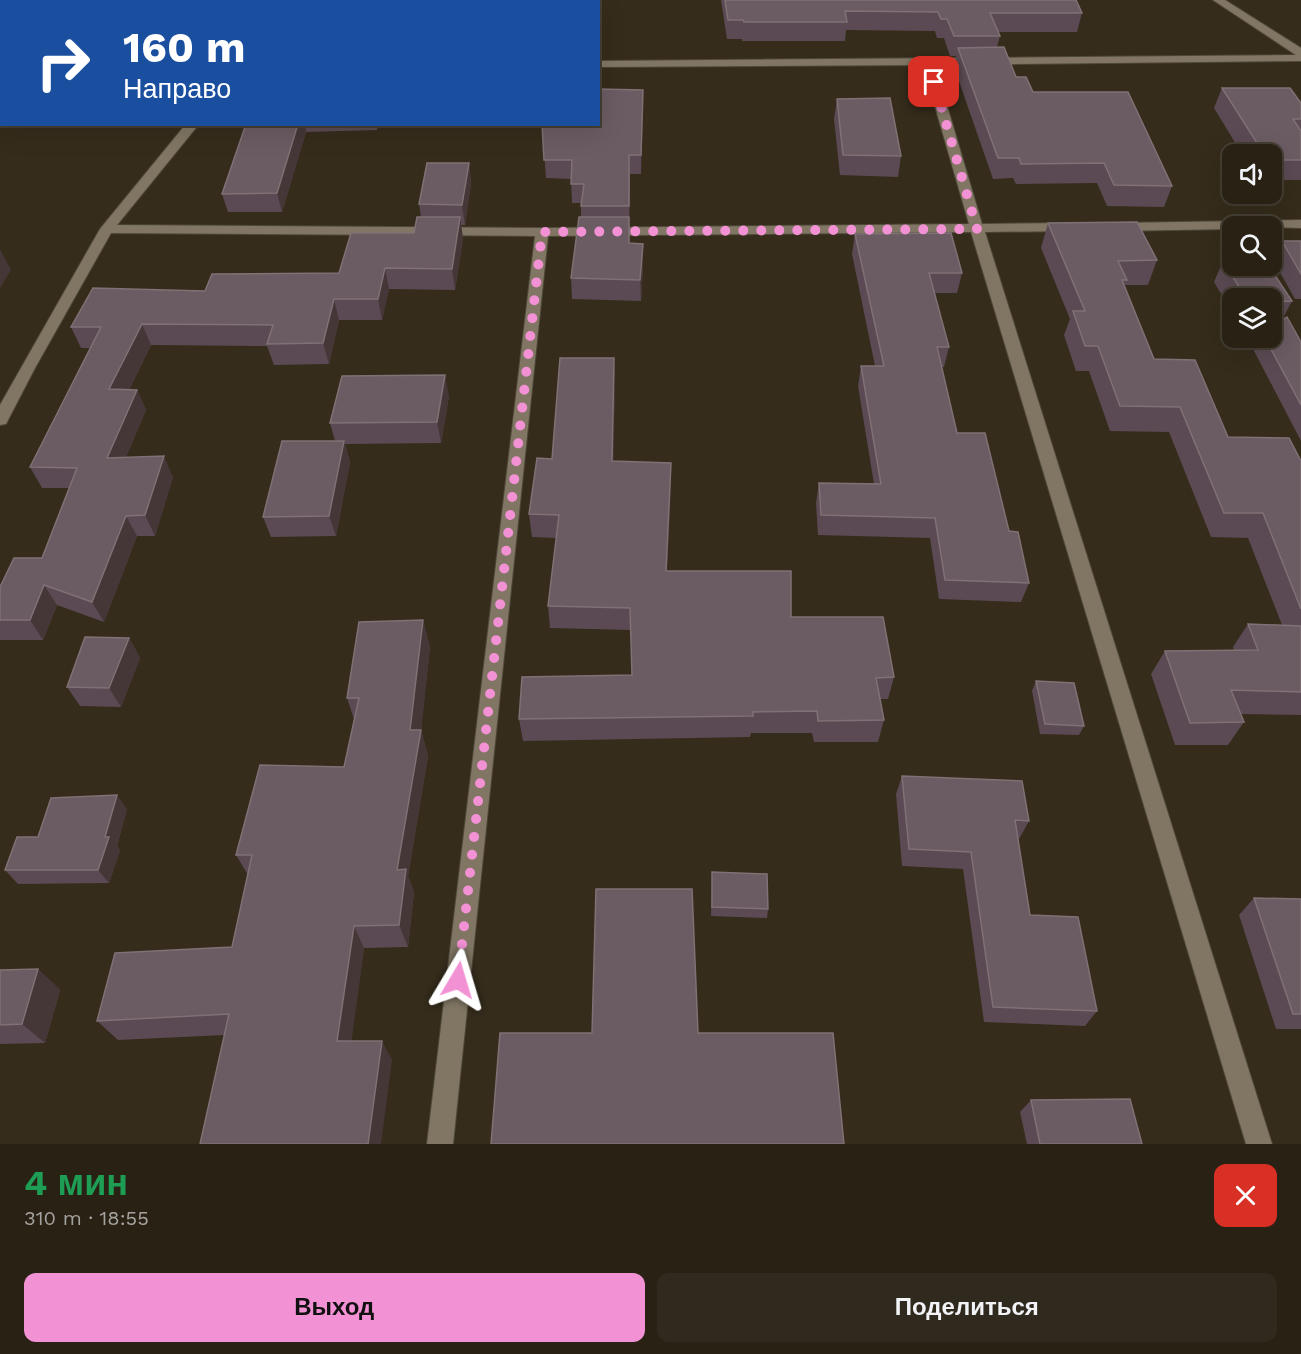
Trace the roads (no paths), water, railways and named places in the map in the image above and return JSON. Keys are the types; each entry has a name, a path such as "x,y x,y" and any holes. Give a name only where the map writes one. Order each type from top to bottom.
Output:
{"street":[{"path":"1218,0 1301,53"},
{"path":"600,64 1301,58"},
{"path":"928,61 977,229 1259,1144"},
{"path":"0,420 27,368 107,229 191,126"},
{"path":"1104,227 1301,224"},
{"path":"107,229 542,232 1081,227"},
{"path":"440,1144 542,232"}]}
